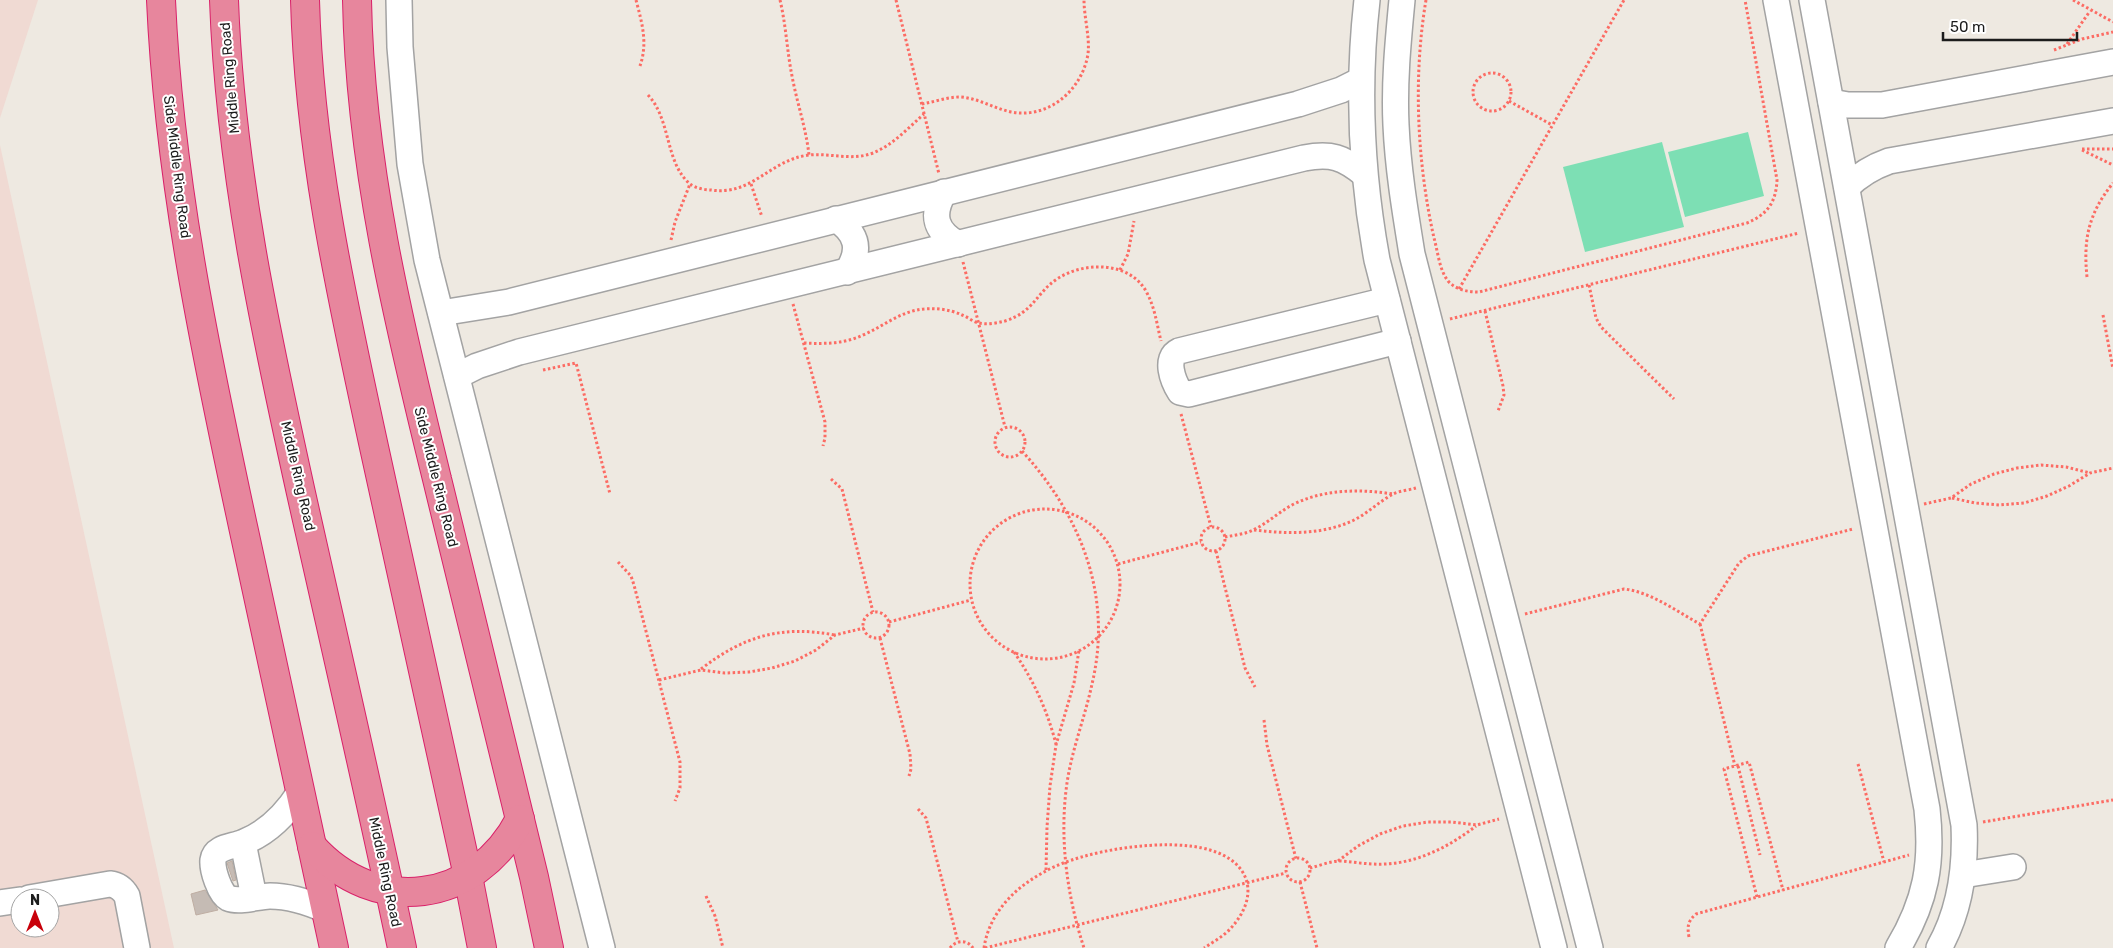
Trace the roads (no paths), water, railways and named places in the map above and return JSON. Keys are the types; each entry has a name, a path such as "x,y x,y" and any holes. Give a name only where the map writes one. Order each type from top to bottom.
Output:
{"highway":[{"name":"Side Middle Ring Road","path":"161,0 167,94 175,167 196,303 334,948"},
{"name":"Middle Ring Road","path":"224,0 237,160 258,292 402,948"},
{"path":"305,0 310,83 317,152 337,277 468,876 482,948"},
{"name":"Side Middle Ring Road","path":"356,0 368,146 389,278 520,819 549,948"},
{"path":"312,846 328,862 347,876 368,885 390,891 422,891 438,888 468,876 498,852 520,819"}],"street":[{"path":"400,0 400,47 410,164 420,224 441,314 602,948"},
{"path":"1367,0 1360,80 1364,174 1369,218 1387,300 1554,948"},
{"path":"1402,0 1396,80 1396,125 1399,171 1412,254 1590,948"},
{"path":"1776,0 1926,809 1929,849 1922,898 1911,925 1898,948"},
{"path":"1812,0 1963,815 1963,875 1956,907 1939,948"},
{"path":"1831,102 1848,105 1882,105 2113,62"},
{"path":"441,314 510,302 1298,104 1341,90 1360,80"},
{"path":"1847,187 1859,175 1873,166 1889,161 2113,121"},
{"path":"457,376 477,366 519,352 1320,155 1336,157 1352,163 1364,174"},
{"path":"944,192 938,203 936,216 939,228 947,238 958,244"},
{"path":"836,219 846,226 854,237 856,249 854,261 847,272"},
{"path":"1387,300 1179,351 1171,358 1170,364 1180,392 1189,394 1398,342"},
{"path":"300,792 276,822 243,843 220,850 214,856 213,864 219,888 224,895 236,899 254,897 291,898 326,910"},
{"path":"1926,809 1963,815"},
{"path":"243,843 254,897"},
{"path":"1963,875 2013,867"},
{"path":"60,893 110,884 124,891 127,896 138,948"}]}
